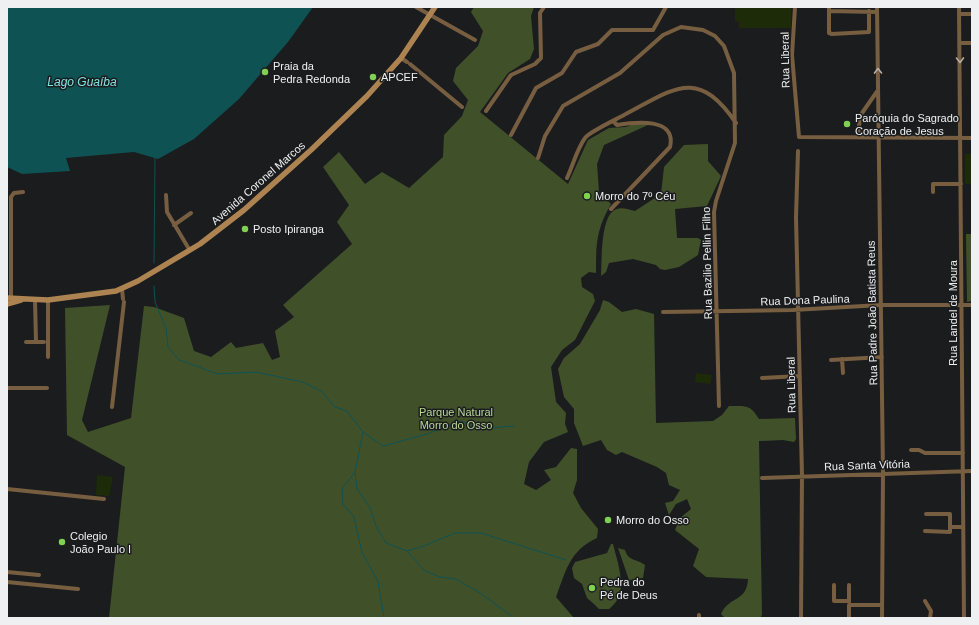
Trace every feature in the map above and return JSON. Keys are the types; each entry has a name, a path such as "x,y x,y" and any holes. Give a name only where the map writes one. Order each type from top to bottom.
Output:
{"main road":[{"name":"Avenida Coronel Marcos","path":"9,298 21,300 48,300 97,295 122,289 222,228 311,150 367,96 401,58 435,7"},
{"name":"Avenida Coronel Marcos","path":"7,304 21,300"}],"street":[{"path":"416,7 475,40"},
{"path":"486,111 511,75 536,64 540,58 540,14 544,7"},
{"path":"653,30 666,7"},
{"name":"Rua Liberal","path":"795,7 792,54 799,137 858,137"},
{"name":"Rua Landel de Moura","path":"959,7 963,305 964,618"},
{"path":"869,11 870,32 830,33 829,9 869,11 877,9"},
{"name":"Rua Padre João Batista Reus","path":"877,9 883,473 882,618"},
{"path":"960,14 972,14"},
{"name":"Rua Bazilio Pellin Filho","path":"538,158 544,136 563,106 620,73 658,38 681,28 693,28 715,36 724,46 734,73 736,123 734,151 716,201 714,212 718,406"},
{"path":"511,135 536,89 562,73 576,52 598,44 612,30 653,30"},
{"path":"653,30 658,38"},
{"path":"960,43 972,43"},
{"path":"401,58 462,106"},
{"path":"567,178 585,137 675,88 700,88 710,93 725,108 736,123"},
{"path":"878,90 860,116 858,137 972,138"},
{"path":"611,209 670,147 671,136 669,132 661,126 638,122 617,125 612,121"},
{"name":"Rua Liberal","path":"798,151 796,217 802,476 801,618"},
{"path":"933,192 933,184 962,184"},
{"path":"9,298 10,197 14,192 23,192"},
{"path":"166,195 167,212 189,249"},
{"path":"174,225 191,213"},
{"path":"112,407 123,301 122,289"},
{"path":"35,300 36,342"},
{"path":"48,300 48,357"},
{"name":"Rua Dona Paulina","path":"664,312 799,310 881,305 972,305"},
{"path":"26,342 44,342"},
{"path":"832,360 882,357"},
{"path":"842,359 843,372"},
{"path":"762,378 800,376"},
{"path":"7,388 47,388"},
{"path":"911,450 919,450 925,453 963,453"},
{"name":"Rua Santa Vitória","path":"762,478 972,471"},
{"path":"7,489 104,499"},
{"path":"925,532 950,532 950,514 926,514"},
{"path":"950,527 963,527"},
{"path":"7,572 39,575"},
{"path":"7,582 78,589"},
{"path":"834,585 834,601 882,605"},
{"path":"849,585 849,618"},
{"path":"925,601 931,611 930,618"}],"green space":[{"name":"Parque Natural Morro do Osso","path":"474,7 534,7 531,16 534,49 530,59 508,73 480,112 568,184 588,140 609,128 626,127 636,123 648,125 604,145 597,164 599,192 611,204 602,222 598,237 596,273 589,272 581,278 582,287 593,294 595,301 575,340 562,350 551,367 556,402 566,413 565,424 568,432 544,442 529,462 524,484 536,490 551,480 544,470 556,467 571,448 577,449 577,480 573,493 581,508 598,529 597,538 580,549 574,556 566,570 556,597 574,618 109,618 125,467 67,435 65,308 110,305 82,420 88,432 131,418 144,306 154,307 184,318 194,351 211,357 231,342 236,348 263,343 272,360 280,357 275,331 294,317 283,305 352,244 337,222 349,205 323,167 339,152 365,184 382,172 409,188 443,157 444,135 462,116 468,100 453,81 456,68 478,46 483,31 471,12"},
{"path":"735,7 791,7 791,28 739,28 739,21 735,21"},
{"path":"708,144 708,161 721,176 707,206 675,209 677,238 698,238 701,240 698,255 679,267 665,270 660,269 656,265 633,259 609,263 606,272 601,276 603,239 607,219 611,212 621,208 635,211 661,194 664,167 684,145"},
{"path":"965,154 972,154 972,184 965,184"},
{"path":"966,234 972,234 972,301 967,302"},
{"path":"603,300 609,302 622,312 636,309 654,314 656,423 713,421 722,415 729,406 750,408 759,419 795,418 796,439 794,442 783,440 759,441 762,615 760,618 725,618 721,614 728,604 744,592 748,579 706,577 693,566 699,549 675,530 680,518 691,509 687,499 676,504 669,515 665,503 673,501 680,490 669,485 666,473 657,467 622,452 616,455 607,450 601,440 583,446 574,423 574,409 564,397 558,369 564,358 580,344 600,310"},
{"path":"696,373 712,375 710,384 695,382"},
{"path":"97,475 113,477 109,496 96,495"},
{"path":"611,544 613,544 621,579 621,587 615,603 609,609 599,609 587,598 582,584 574,578 572,568 575,562 607,553"},
{"path":"618,548 625,550 628,556 645,565 643,578 629,580"}],"water":[{"name":"Lago Guaíba","path":"7,7 313,7 288,42 239,99 194,139 158,159 134,152 66,158 70,171 22,174 7,167"}],"waterway":[{"path":"154,263 155,158"},
{"path":"154,286 155,302 166,328 168,347 179,360 218,374 256,372 303,382 321,391 335,407 347,411 363,432 355,472 357,489 370,508 376,526 386,543 407,551 424,546 455,533 481,533 566,560"},
{"path":"363,432 383,446 427,434 461,421 481,429 514,426"},
{"path":"355,472 342,489 343,504 354,517 362,553 378,581 384,618"},
{"path":"407,551 425,571 440,577 456,579 480,593 514,618"}],"place":[{"name":"Praia da Pedra Redonda","path":"265,72"},
{"name":"APCEF","path":"373,77"},
{"name":"Paróquia do Sagrado Coração de Jesus","path":"847,124"},
{"name":"Morro do 7º Céu","path":"587,196"},
{"name":"Posto Ipiranga","path":"245,229"},
{"name":"Morro do Osso","path":"608,520"},
{"name":"Colegio João Paulo I","path":"62,542"},
{"name":"Pedra do Pé de Deus","path":"592,588"}]}
